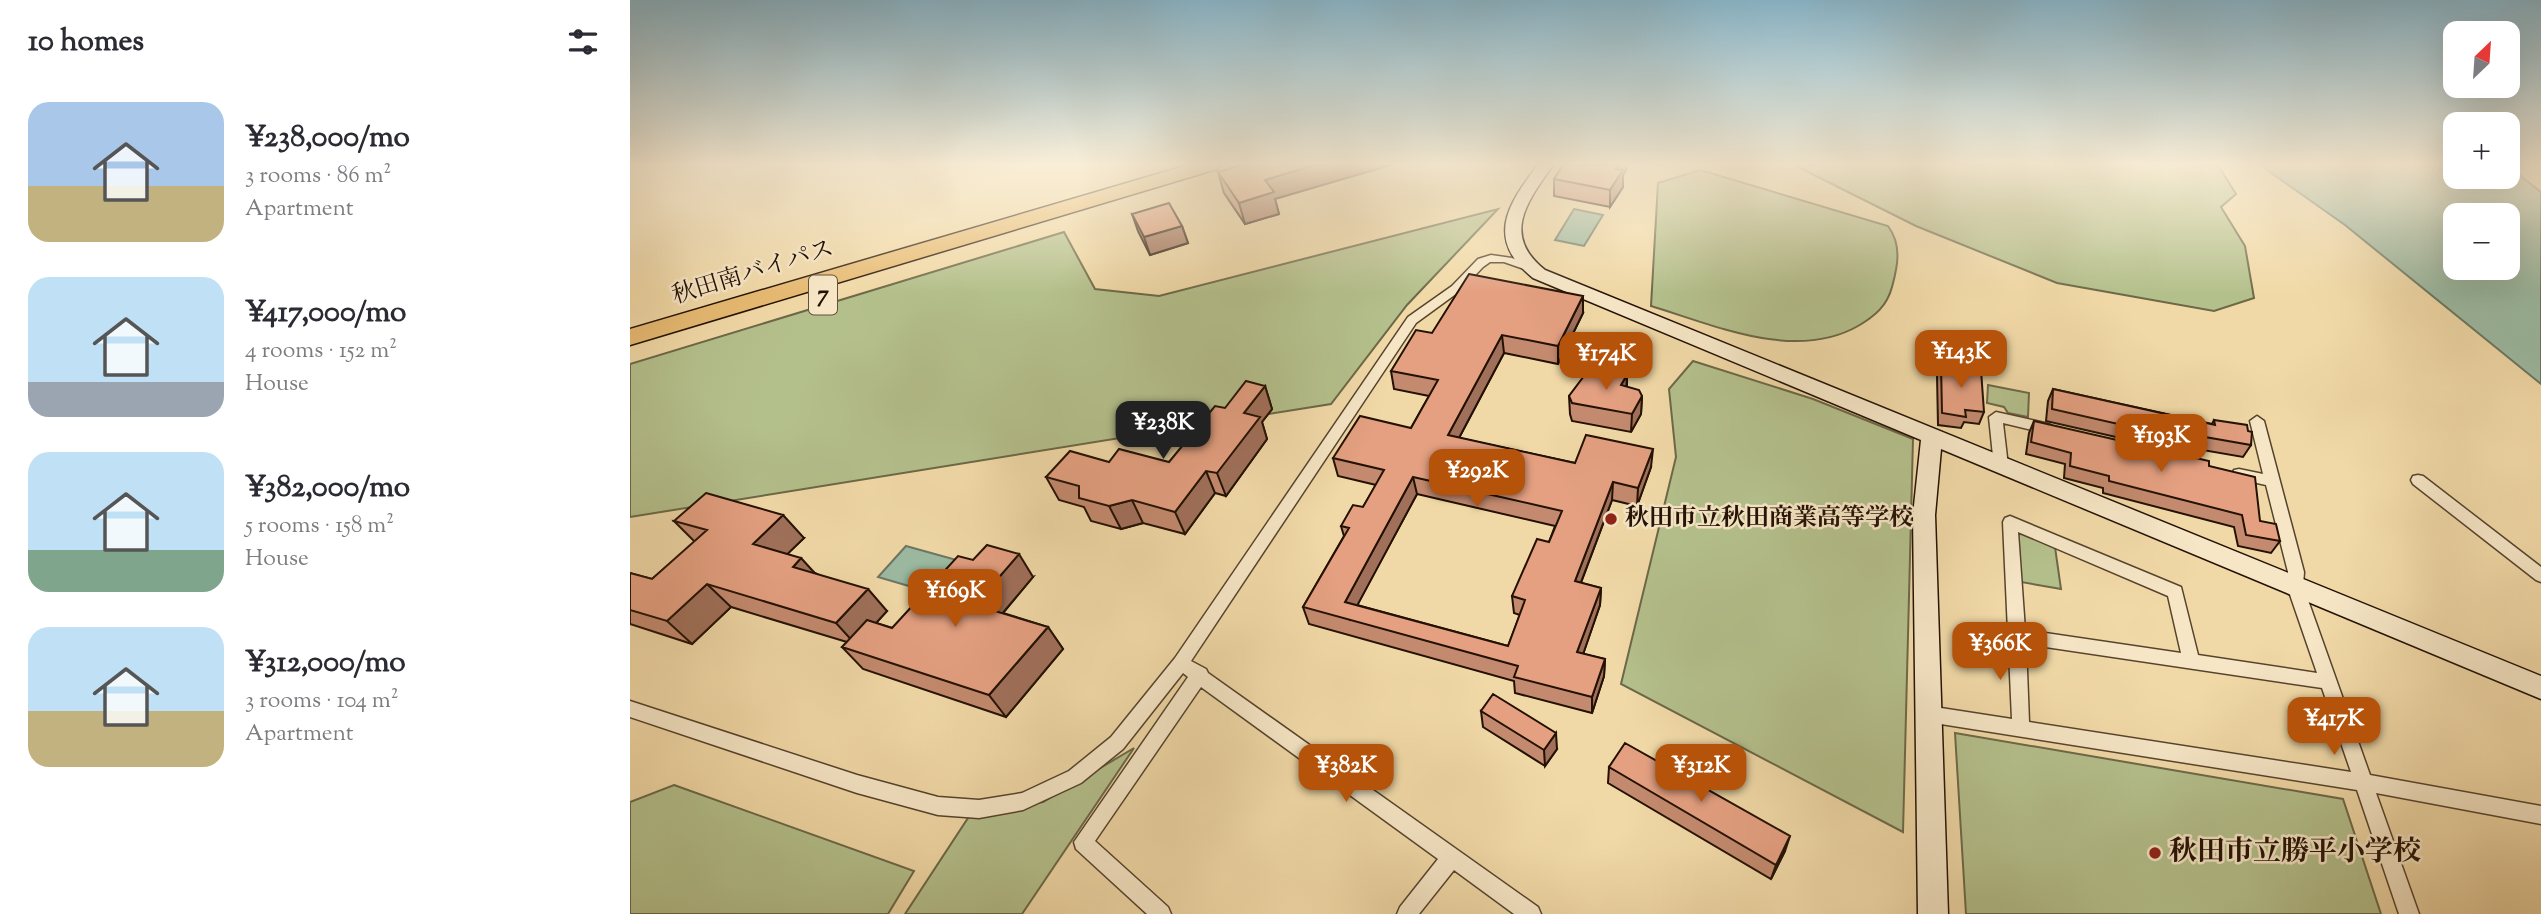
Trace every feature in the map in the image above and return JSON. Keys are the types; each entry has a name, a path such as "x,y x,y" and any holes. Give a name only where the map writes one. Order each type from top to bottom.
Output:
{"highway":[{"name":"秋田南バイパス","path":"630,337 898,255 1013,226 1072,208"},
{"name":"秋田南バイパス","path":"630,353 908,269 1013,226"}],"street":[{"path":"1519,208 1511,225 1512,240 1524,265"},
{"path":"630,709 857,784 938,806 979,809 1023,801 1075,777 1117,743 1181,663 1412,320 1425,307 1459,286 1480,262 1490,258 1524,265 1539,274 2541,688"},
{"path":"2001,466 1996,417 2062,432"},
{"path":"2257,421 2296,572 2295,586 2409,914"},
{"path":"1932,436 1924,515 1933,914"},
{"path":"2219,469 2272,481"},
{"path":"2418,480 2541,576"},
{"path":"2021,726 2010,522 2175,592 2191,659"},
{"path":"2017,636 2191,659 2330,682"},
{"path":"1181,663 1200,674 1531,914"},
{"path":"1161,914 1083,842 1200,674"},
{"path":"1928,714 2021,726 2362,782 2541,816"},
{"path":"1407,914 1452,857"}],"shaded area":[{"path":"1657,208 1826,208 1888,226 1895,240 1898,255 1896,271 1884,305 1858,326 1834,336 1808,341 1754,337 1651,306"},
{"path":"1879,208 2221,208 2245,246 2254,298 2214,311 2057,283 1916,226"},
{"path":"2320,208 2443,208 2443,280 2520,280 2520,208 2541,208 2541,384"},
{"path":"1498,209 1407,305 1331,404 630,517 630,364 1064,232 1095,289 1159,296"},
{"path":"1574,209 1603,215 1584,246 1555,240"},
{"path":"1693,361 1813,399 1913,439 1903,832 1621,684 1676,457 1669,389"},
{"path":"1988,385 2029,393 2028,417 2008,413 2004,407 1987,403"},
{"path":"2018,532 2055,547 2061,589 2021,582"},
{"path":"906,546 971,564 943,596 878,577"},
{"name":"秋田市立勝平小学校","path":"1955,733 2343,799 2381,914 1966,914"},
{"path":"1134,748 1022,914 905,914 970,815 1043,802"},
{"path":"674,785 914,871 888,914 630,914 630,802"}],"building":[{"path":"1153,208 1172,208 1182,226 1144,237 1132,214"},
{"path":"1469,274 1583,296 1558,346 1502,335 1448,435 1575,463 1586,435 1653,449 1638,488 1613,482 1575,581 1601,588 1577,652 1605,659 1592,697 1514,677 1518,666 1303,607 1349,528 1341,526 1353,505 1363,507 1384,470 1333,458 1360,416 1411,428 1438,380 1391,371 1416,330 1432,333","holes":["1413,477 1562,511 1549,542 1537,539 1512,596 1525,600 1508,646 1345,602"]},
{"path":"1941,364 1981,370 1984,412 1965,410 1966,417 1942,413"},
{"path":"1590,368 1627,375 1621,385 1639,390 1642,396 1632,414 1572,403 1569,396"},
{"path":"1246,381 1265,386 1244,413 1260,417 1217,473 1206,471 1175,512 1132,500 1109,506 1079,498 1079,486 1046,477 1070,451 1109,462 1119,449 1169,462 1215,406 1225,408"},
{"path":"2053,389 2215,425 2214,420 2247,425 2248,431 2252,432 2251,445 2205,437 2206,444 2052,409"},
{"path":"2034,421 2209,461 2209,466 2255,477 2260,521 2276,524 2280,541 2246,535 2242,515 2109,481 2109,476 2070,466 2071,453 2031,442"},
{"path":"706,493 783,515 753,544 801,558 793,567 868,589 836,623 707,584 667,621 630,610 630,573 652,579 707,530 674,521"},
{"path":"987,545 1019,554 975,605 1048,627 989,695 842,647 867,620 892,628 958,556 973,560"},
{"path":"1493,694 1556,733 1544,750 1481,711"},
{"path":"1625,743 1790,836 1776,865 1609,767"}],"place":[{"name":"秋田市立秋田商業高等学校","path":"1611,519"},
{"name":"秋田市立勝平小学校","path":"2155,853"}]}
